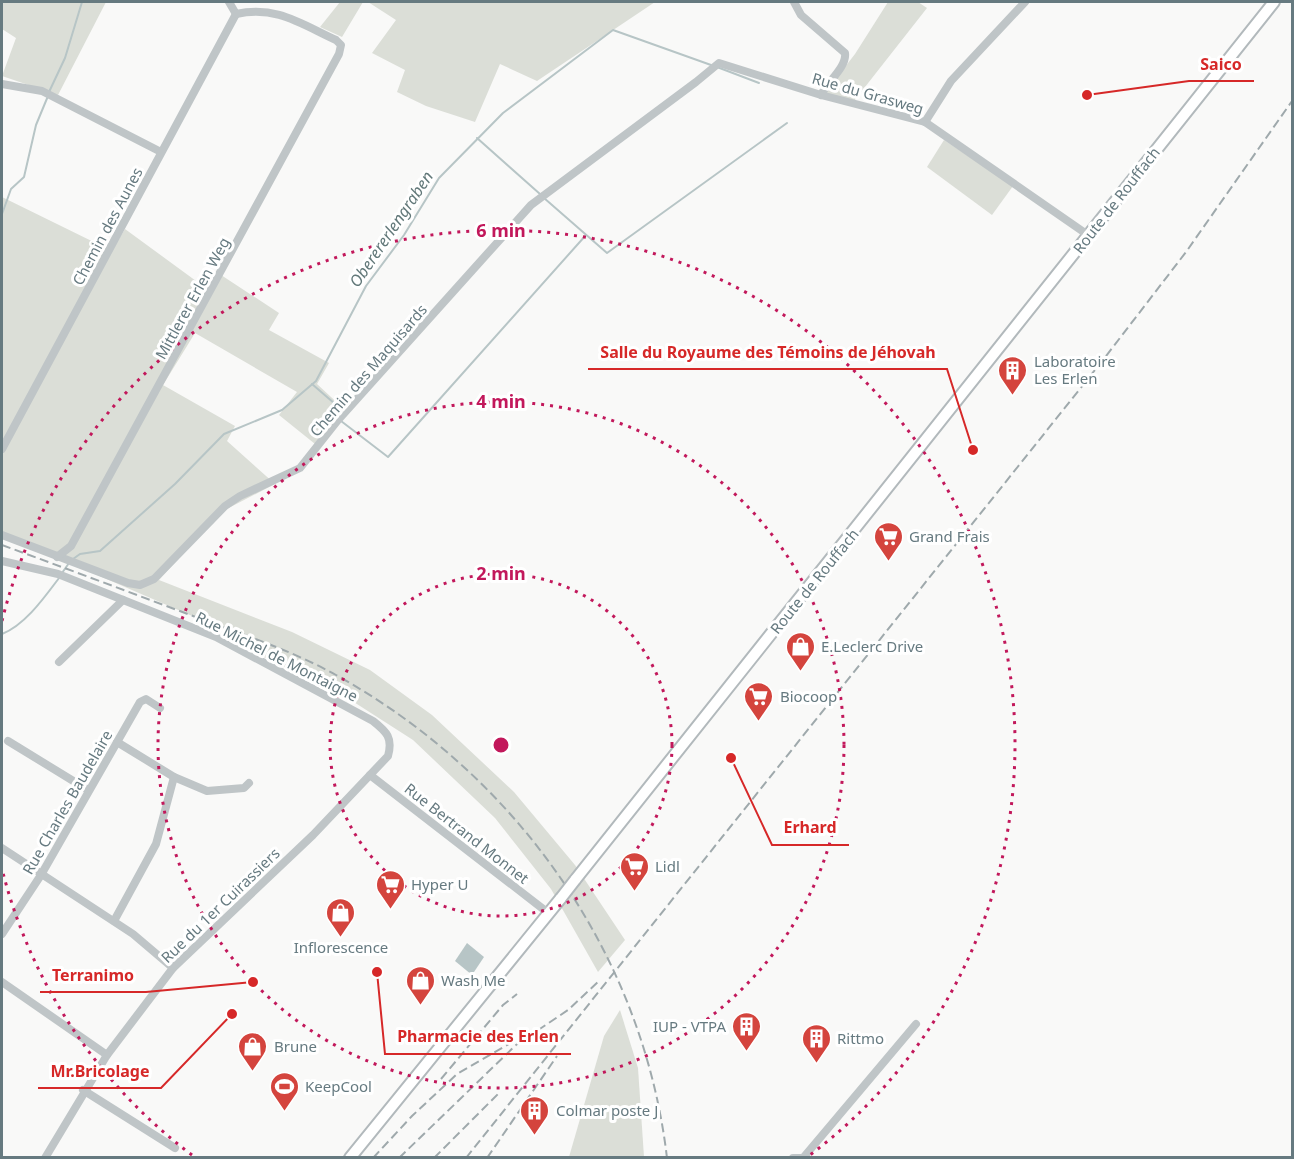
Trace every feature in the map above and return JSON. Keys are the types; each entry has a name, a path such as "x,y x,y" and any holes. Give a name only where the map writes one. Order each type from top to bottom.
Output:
{"main road":[{"name":"Route de Rouffach","path":"350,1158 547,912 561,898 1274,2"}],"street":[{"path":"229,2 236,14"},
{"path":"794,2 801,15 845,53 843,64 821,95"},
{"path":"925,122 951,81 1025,2"},
{"name":"Mittlerer Erlen Weg","path":"57,557 71,546 339,54 341,45 336,40 274,11 251,10 236,14"},
{"name":"Chemin des Aunes","path":"2,449 236,14"},
{"name":"Rue du Grasweg","path":"719,63 821,95 925,122 1088,235"},
{"name":"Chemin des Maquisards","path":"2,535 128,583 144,584 158,575 225,506 240,496 300,468 338,420 531,205 719,63"},
{"path":"2,84 42,91 161,152"},
{"name":"Rue Michel de Montaigne","path":"2,561 60,575 216,637 373,721 387,732 392,742 388,756 370,775"},
{"path":"58,662 123,600"},
{"name":"Rue Charles Baudelaire","path":"2,934 41,875 140,702 146,699 160,708"},
{"path":"8,741 88,790"},
{"path":"117,742 174,777 207,791 244,788 249,783"},
{"name":"Rue Bertrand Monnet","path":"370,775 547,912"},
{"name":"Rue du 1er Cuirassiers","path":"45,1158 106,1054 173,968 313,835 370,775"},
{"path":"114,921 135,887 156,844 174,777"},
{"path":"2,848 114,921 173,968"},
{"path":"2,982 106,1054"},
{"path":"793,1158 802,1158 916,1024"},
{"path":"83,1090 175,1148"}],"shaded area":[{"path":"2,2 106,2 58,95 2,76 16,38 2,29"},
{"path":"340,2 363,2 342,37 320,27"},
{"path":"368,2 655,2 537,81 500,64 475,122 426,106 397,92 405,70 372,53 396,20"},
{"path":"888,2 918,2 927,8 854,101 824,94 855,54"},
{"path":"944,140 1013,186 992,215 927,167"},
{"path":"2,197 112,251 125,229 207,289 218,273 279,313 269,330 329,363 317,384 345,410 320,448 279,415 297,392 195,333 163,385 235,426 227,441 275,484 221,512 159,580 292,632 370,670 432,715 514,792 575,865 625,940 598,972 551,889 495,818 413,740 346,697 235,643 234,634 2,534"},
{"path":"467,943 484,957 472,975 455,961"},
{"path":"620,1010 638,1068 644,1157 569,1157 604,1036"}],"waterway":[{"path":"49,92 65,58 82,2"},
{"name":"Oberererlengraben","path":"73,559 80,554 100,551 175,484 224,434 282,410 316,381 366,286 404,235 439,178 503,113 613,30 711,65"},
{"name":"Oberererlengraben","path":"717,67 759,83"},
{"path":"2,214 11,189 24,177 36,125 48,96"},
{"path":"544,198 607,253 787,123"},
{"path":"477,138 540,194"},
{"path":"341,421 388,457 586,235"},
{"path":"312,384 342,410"},
{"path":"62,573 69,563"},
{"path":"2,634 26,618 59,578"}],"railway":[{"path":"466,1158 1103,360 1186,252 1292,101"},
{"path":"2,545 266,643 319,666 401,716 460,763 513,817 560,877 599,941 630,1010 653,1082 667,1158"},
{"path":"399,1158 516,1045 568,1010 599,981"},
{"path":"441,1079 503,1005 517,994"},
{"path":"373,1158 412,1116 457,1074 509,1044"},
{"path":"487,1158 557,1056"},
{"path":"434,1158 498,1094"}],"place":[{"name":"Saico","path":"1087,95"},
{"name":"Laboratoire Les Erlen","path":"1013,396"},
{"name":"Salle du Royaume des Témoins de Jéhovah","path":"973,450"},
{"name":"Grand Frais","path":"888,562"},
{"name":"E.Leclerc Drive","path":"800,672"},
{"name":"Biocoop","path":"759,722"},
{"name":"Erhard","path":"731,758"},
{"name":"Lidl","path":"634,892"},
{"name":"Hyper U","path":"390,910"},
{"name":"Inflorescence","path":"341,938"},
{"name":"Pharmacie des Erlen","path":"377,972"},
{"name":"Terranimo","path":"253,982"},
{"name":"Wash Me","path":"420,1006"},
{"name":"Mr.Bricolage","path":"232,1014"},
{"name":"IUP - VTPA","path":"747,1052"},
{"name":"Rittmo","path":"816,1064"},
{"name":"Brune","path":"253,1072"},
{"name":"KeepCool","path":"284,1112"},
{"name":"Colmar poste J","path":"535,1136"}]}
